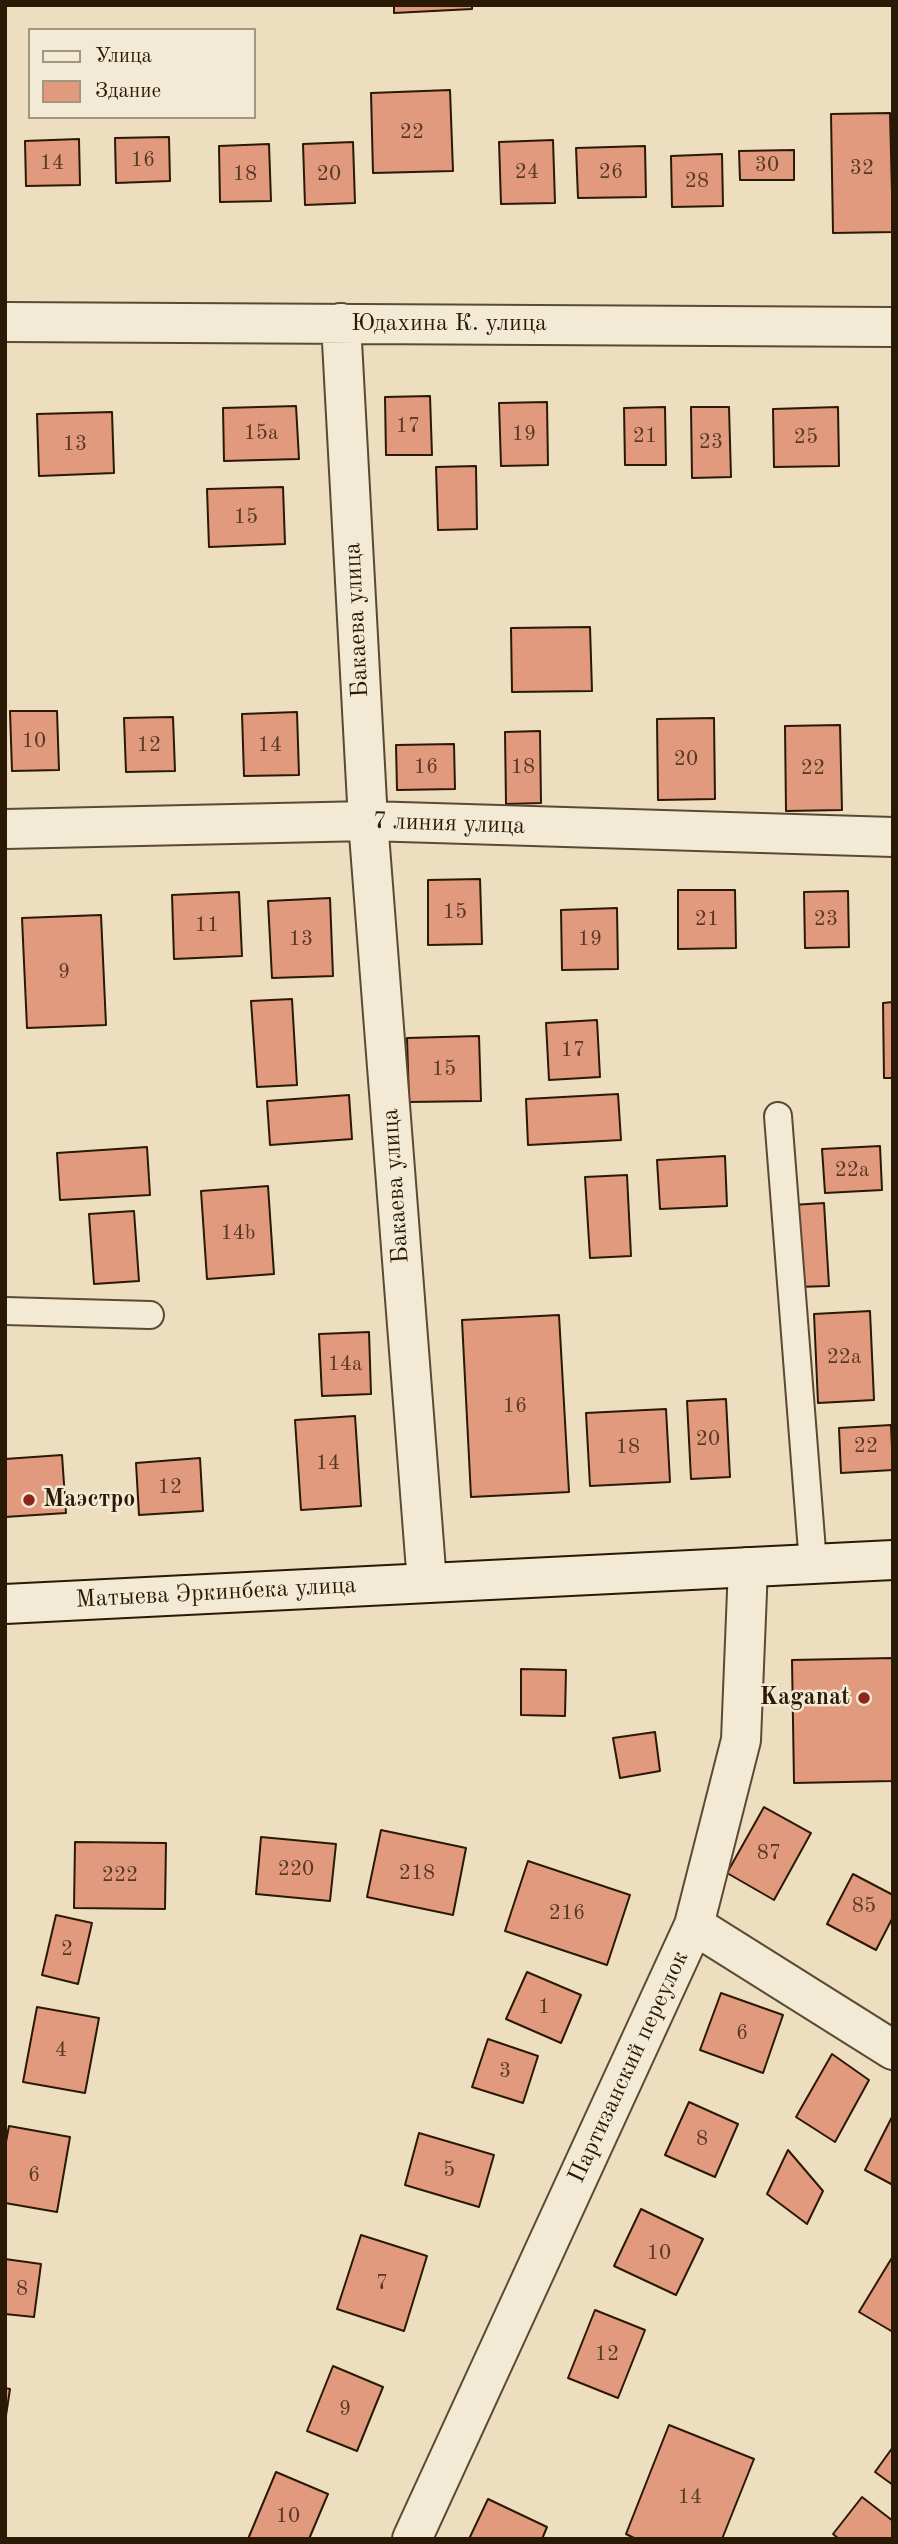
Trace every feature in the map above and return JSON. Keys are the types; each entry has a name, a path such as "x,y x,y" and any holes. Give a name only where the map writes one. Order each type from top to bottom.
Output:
{"street":[{"name":"Юдахина К. улица","path":"5,322 893,327"},
{"name":"Бакаева улица","path":"341,323 368,821 427,1583"},
{"name":"7 линия улица","path":"5,830 368,821 893,837"},
{"path":"427,1583 893,1560"},
{"name":"Партизанский переулок","path":"412,2539 694,1925 741,1740 748,1567"},
{"name":"Матыева Эркинбека улица","path":"5,1604 427,1583"},
{"path":"694,1925 893,2050"}],"lane":[{"path":"778,1116 813,1564"},
{"path":"5,1311 150,1315"}],"building":[{"path":"394,5 472,5 472,9 394,13"},
{"path":"450,90 453,171 373,173 371,93"},
{"path":"890,113 893,232 833,233 831,114"},
{"path":"169,137 170,181 116,183 115,138"},
{"path":"79,139 80,185 26,186 25,141"},
{"path":"553,140 555,203 501,204 499,142"},
{"path":"353,142 355,203 305,205 303,144"},
{"path":"269,144 271,201 220,202 219,146"},
{"path":"645,146 646,197 578,198 576,148"},
{"path":"794,150 794,180 740,180 739,151"},
{"path":"722,154 723,206 672,207 671,156"},
{"path":"430,396 432,455 386,455 385,397"},
{"path":"547,402 548,465 501,466 499,403"},
{"path":"296,406 299,459 224,461 223,408"},
{"path":"665,407 666,465 625,465 624,408"},
{"path":"691,407 729,407 731,477 692,478"},
{"path":"838,407 839,466 774,467 773,409"},
{"path":"112,412 114,473 39,476 37,414"},
{"path":"476,466 477,529 438,530 436,467"},
{"path":"283,487 285,544 209,547 207,489"},
{"path":"590,627 592,691 512,692 511,628"},
{"path":"10,711 57,711 59,770 12,771"},
{"path":"297,712 299,775 244,776 242,714"},
{"path":"173,717 175,771 126,772 124,718"},
{"path":"714,718 715,799 658,800 657,719"},
{"path":"840,725 842,810 786,811 785,726"},
{"path":"540,731 541,803 506,804 505,732"},
{"path":"454,744 455,789 397,790 396,745"},
{"path":"480,879 482,944 428,945 428,880"},
{"path":"678,890 735,890 736,948 678,949"},
{"path":"848,891 849,947 805,948 804,892"},
{"path":"239,892 242,956 174,959 172,895"},
{"path":"330,898 333,976 272,978 268,901"},
{"path":"617,908 618,969 562,970 561,910"},
{"path":"101,915 106,1025 27,1028 22,918"},
{"path":"292,999 297,1085 257,1087 251,1001"},
{"path":"893,1002 893,1078 884,1078 883,1003"},
{"path":"597,1020 600,1077 549,1080 546,1023"},
{"path":"479,1036 481,1101 409,1102 407,1038"},
{"path":"618,1094 621,1140 528,1145 526,1099"},
{"path":"349,1095 352,1139 270,1145 267,1101"},
{"path":"880,1146 882,1190 825,1193 822,1149"},
{"path":"147,1147 150,1195 60,1200 57,1153"},
{"path":"725,1156 727,1206 660,1209 657,1160"},
{"path":"627,1175 631,1256 590,1258 585,1177"},
{"path":"268,1186 274,1274 207,1279 201,1191"},
{"path":"824,1203 829,1286 796,1287 792,1205"},
{"path":"134,1211 139,1281 94,1284 89,1214"},
{"path":"870,1311 874,1400 818,1403 814,1314"},
{"path":"559,1315 569,1492 471,1497 462,1320"},
{"path":"369,1332 371,1394 322,1396 319,1334"},
{"path":"726,1399 730,1477 691,1479 687,1401"},
{"path":"666,1409 670,1482 590,1486 586,1413"},
{"path":"355,1416 361,1506 301,1510 295,1420"},
{"path":"891,1425 893,1470 841,1473 839,1428"},
{"path":"62,1455 66,1513 5,1517 5,1459"},
{"path":"200,1458 203,1511 139,1515 136,1463"},
{"path":"893,1658 893,1781 794,1783 792,1660"},
{"path":"521,1669 566,1670 565,1716 521,1715"},
{"path":"655,1732 660,1771 620,1778 613,1738"},
{"path":"764,1807 811,1833 774,1900 727,1873"},
{"path":"381,1830 466,1848 453,1915 367,1897"},
{"path":"261,1837 336,1844 330,1901 256,1894"},
{"path":"75,1842 166,1843 165,1909 74,1908"},
{"path":"528,1861 630,1895 607,1965 505,1931"},
{"path":"853,1874 893,1895 893,1917 876,1950 827,1924"},
{"path":"56,1915 92,1923 78,1984 42,1975"},
{"path":"527,1972 581,1995 561,2043 506,2019"},
{"path":"721,1993 783,2015 763,2073 700,2050"},
{"path":"37,2007 99,2018 85,2093 23,2082"},
{"path":"488,2039 538,2056 523,2103 472,2087"},
{"path":"832,2054 869,2080 835,2142 796,2117"},
{"path":"689,2102 738,2124 715,2177 665,2155"},
{"path":"893,2115 893,2185 865,2170"},
{"path":"9,2126 70,2137 57,2212 5,2203 5,2147"},
{"path":"419,2133 494,2155 479,2207 405,2185"},
{"path":"788,2150 823,2191 807,2224 767,2194"},
{"path":"641,2209 703,2239 676,2295 614,2266"},
{"path":"361,2235 427,2256 404,2331 337,2309"},
{"path":"893,2256 893,2332 859,2312"},
{"path":"5,2259 41,2264 34,2317 5,2314"},
{"path":"595,2310 645,2330 618,2398 568,2378"},
{"path":"333,2366 383,2387 357,2451 307,2431"},
{"path":"5,2388 10,2389 5,2422"},
{"path":"669,2425 754,2459 722,2539 636,2539 626,2534"},
{"path":"893,2447 893,2485 875,2472"},
{"path":"276,2472 328,2494 309,2539 248,2539"},
{"path":"862,2497 893,2521 893,2539 839,2539 833,2534"},
{"path":"488,2499 547,2527 542,2539 469,2539"}],"place":[{"name":"Маэстро","path":"29,1500"},
{"name":"Kaganat","path":"864,1698"}]}
